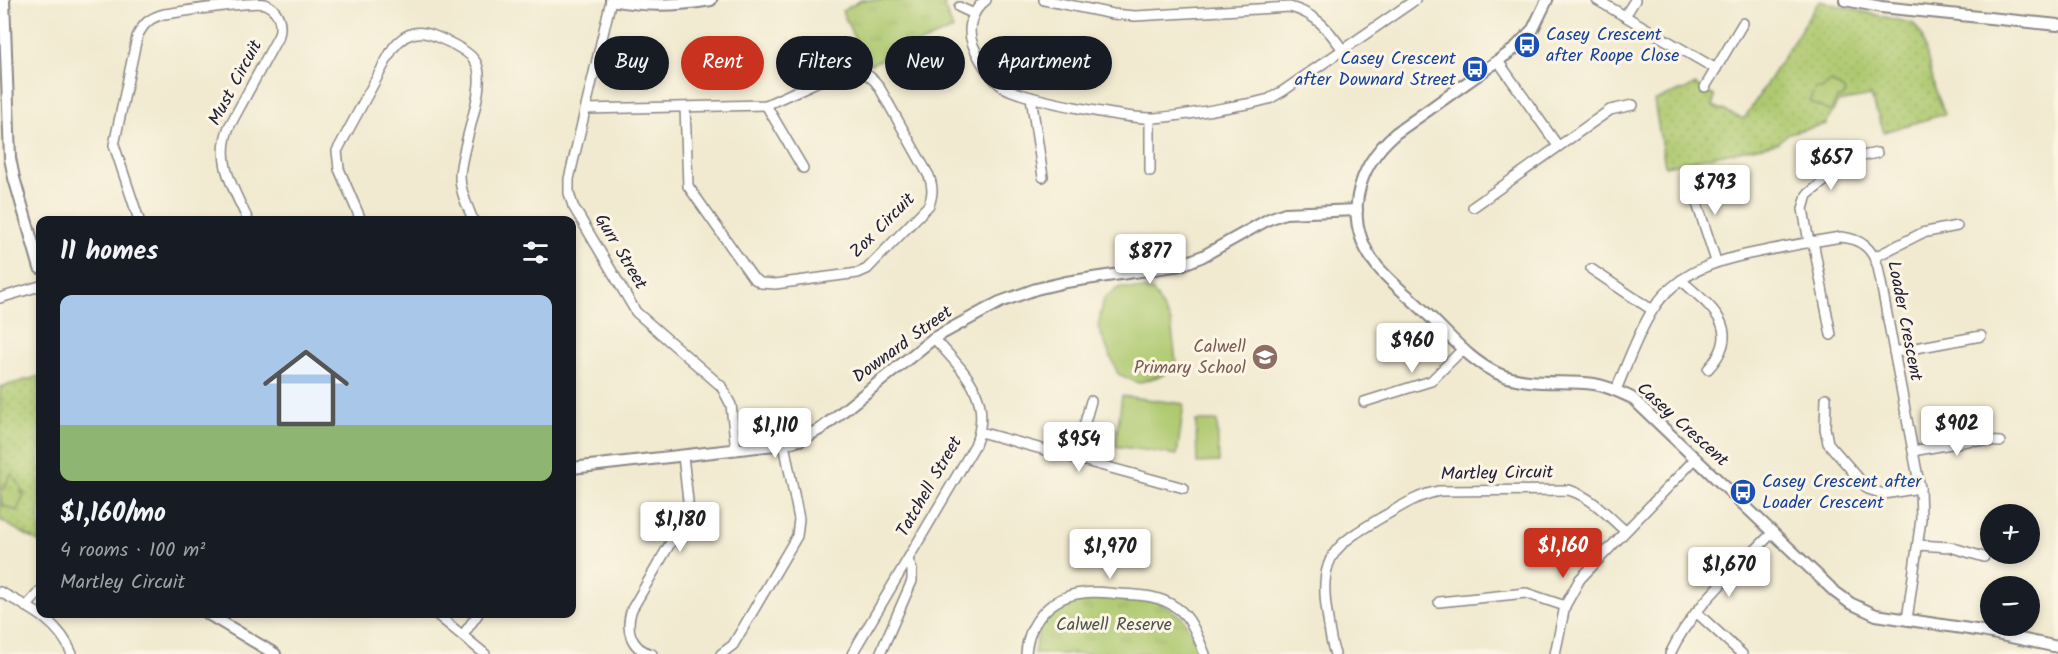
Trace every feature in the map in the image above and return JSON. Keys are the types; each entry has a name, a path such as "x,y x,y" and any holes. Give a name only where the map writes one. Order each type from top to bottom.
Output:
{"street":[{"path":"4,0 10,158 36,254"},
{"path":"611,0 647,5 711,0"},
{"name":"Gurr Street","path":"611,0 569,178 569,193 573,206 636,312 722,386 730,405 736,450"},
{"path":"986,0 974,14 970,26 972,43 990,74 999,84 1011,91 1031,97 1127,116 1150,118 1269,99 1415,0"},
{"path":"1044,0 1113,14 1135,16 1290,7 1304,11 1322,22 1343,50"},
{"name":"Casey Crescent","path":"1547,0 1533,29 1520,44 1396,133 1382,144 1371,159 1358,192 1357,210 1363,242 1378,267 1463,349 1484,366 1509,377 1594,384 1616,390 1639,404 1834,592 1850,603 1876,615 2011,636 2058,647"},
{"path":"1597,0 1716,69"},
{"path":"1625,16 1635,0"},
{"path":"1845,0 1885,7 2058,25"},
{"name":"Must Circuit","path":"138,216 114,145 137,38 142,28 153,17 164,14 257,3 272,9 278,15 281,27 279,35 229,127 224,139 223,152 227,170 246,216"},
{"path":"959,7 974,14"},
{"path":"1705,87 1743,23"},
{"path":"359,216 339,169 337,151 393,48 399,40 418,32 433,35 468,53 475,60 479,70 480,85 460,175 464,196 472,216"},
{"path":"1498,61 1558,146"},
{"name":"Zox Circuit","path":"585,109 766,105 849,70 864,72 879,85 929,176 932,196 924,213 867,269 853,274 775,284 761,283 753,278 705,214 688,186 685,107"},
{"path":"1031,97 1043,177"},
{"path":"766,105 803,168"},
{"path":"1473,207 1610,110 1633,105"},
{"path":"1150,118 1150,171"},
{"path":"1831,335 1803,209 1807,195 1853,158 1877,153"},
{"path":"1689,180 1716,261"},
{"name":"Downard Street","path":"576,468 736,450 800,440 822,428 934,338 981,311 1036,289 1083,279 1181,265 1285,213 1357,210"},
{"path":"1875,257 1922,233 1957,226"},
{"name":"Loader Crescent","path":"1616,390 1652,310 1665,294 1698,269 1716,261 1841,237 1853,238 1868,247 1875,257 1920,488 1921,519 1907,620"},
{"path":"1591,269 1652,310"},
{"path":"1681,280 1713,309 1723,324 1725,335 1723,347 1718,358 1708,369"},
{"path":"0,298 36,287"},
{"path":"1894,352 1981,336"},
{"name":"Tatchell Street","path":"852,654 975,445 980,432 982,411 977,392 934,338"},
{"path":"1364,402 1431,381 1463,349"},
{"path":"1826,398 1825,428 1828,443 1868,489 1884,494 1920,488"},
{"path":"1075,458 1091,401"},
{"path":"980,432 1184,488"},
{"path":"1913,451 1971,440 2000,442"},
{"path":"721,654 733,645 797,536 799,519 784,444"},
{"path":"652,654 642,651 632,639 628,629 628,619 686,516 688,501 683,456"},
{"path":"1555,654 1565,606 1580,579 1696,458"},
{"name":"Martley Circuit","path":"1335,654 1324,589 1325,574 1330,560 1348,538 1420,496 1438,490 1569,490 1594,502 1625,531"},
{"path":"1670,654 1696,612 1773,532"},
{"path":"1918,545 1950,547 1980,556"},
{"name":"Tatchell Street","path":"880,654 912,581 912,570 908,560"},
{"path":"0,592 36,612"},
{"path":"1026,654 1028,639 1034,625 1048,607 1068,596 1091,592 1149,596 1163,600 1177,608 1191,624 1206,654"},
{"path":"1439,602 1526,593 1565,606"},
{"path":"26,607 36,596"},
{"path":"1696,612 1742,654"},
{"path":"46,618 58,630 72,654"},
{"path":"215,618 275,654"},
{"path":"441,618 485,654"},
{"path":"463,635 475,618"}],"green space":[{"path":"861,0 946,0 944,7 953,29 937,36 885,36 885,58 873,63 873,36 853,36 842,11"},
{"path":"1819,1 1914,24 1922,35 1935,89 1945,114 1884,132 1871,96 1838,102 1826,124 1789,133 1777,143 1665,166 1654,101 1695,85 1714,96 1713,106 1744,119"},
{"path":"1830,81 1844,90 1845,95 1837,98 1831,110 1828,111 1810,100 1815,89 1822,89"},
{"path":"1120,287 1153,291 1171,322 1176,362 1163,375 1138,383 1118,374 1098,327 1104,298"},
{"path":"36,377 36,541 0,520 0,387"},
{"path":"1122,396 1184,404 1177,455 1115,446"},
{"path":"1196,421 1217,421 1219,462 1197,463"},
{"path":"12,474 21,487 21,493 24,492 17,511 2,505 0,490 5,487"},
{"name":"Calwell Reserve","path":"1088,596 1156,600 1183,618 1202,654 1034,654 1039,629 1049,613 1064,602"}],"place":[{"name":"Casey Crescent after Roope Close","path":"1527,45"},
{"name":"Casey Crescent after Downard Street","path":"1475,69"},
{"name":"Calwell Primary School","path":"1265,357"},
{"name":"Casey Crescent after Loader Crescent","path":"1743,492"}]}
